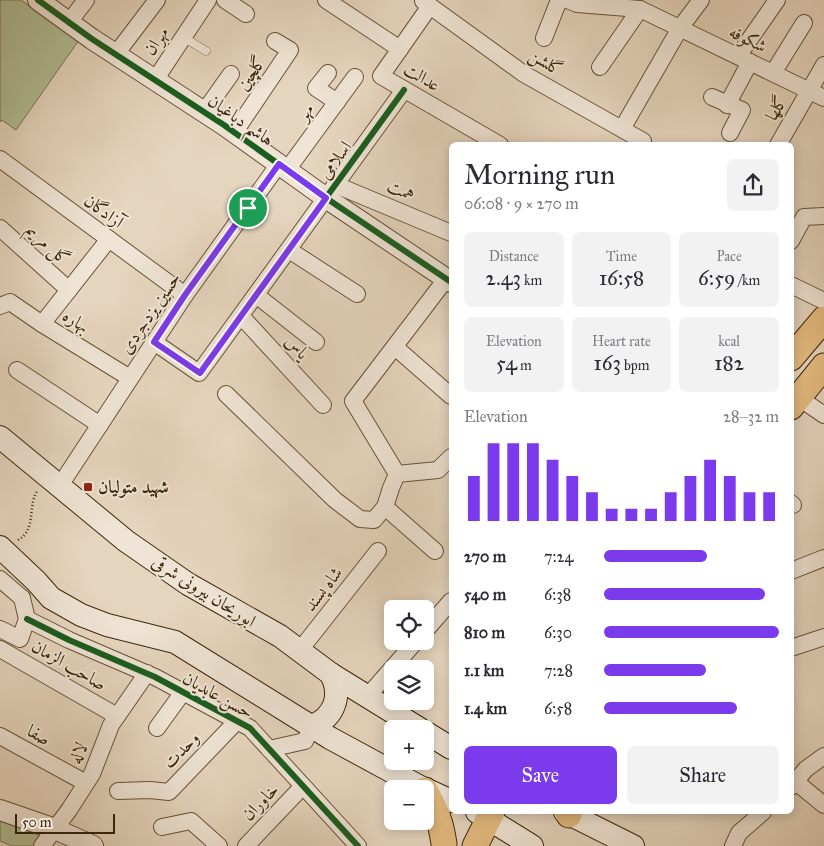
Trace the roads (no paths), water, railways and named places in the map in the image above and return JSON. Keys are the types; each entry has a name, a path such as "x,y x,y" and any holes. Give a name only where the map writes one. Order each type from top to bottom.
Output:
{"main road":[{"path":"794,354 824,319"},
{"path":"795,403 824,366"},
{"name":"ابوریحان بیرونی شرقی","path":"0,437 126,541 188,584 280,636 331,674 405,720"},
{"path":"7,544 51,598 81,615 107,625 175,642 330,738 408,780"},
{"path":"312,726 330,714 336,701 336,687 331,674"},
{"path":"434,738 449,747"},
{"path":"434,793 449,800"},
{"path":"434,805 442,826 444,845"},
{"path":"444,845 459,814"},
{"path":"569,814 633,846"},
{"path":"475,846 486,815 532,846"}],"street":[{"name":"هاشم دباغیان","path":"38,0 283,167 331,191 449,281"},
{"path":"69,22 86,0"},
{"path":"116,54 157,0"},
{"name":"مهران","path":"155,80 208,0"},
{"path":"225,0 246,14"},
{"path":"326,0 400,49"},
{"path":"544,38 559,0"},
{"name":"شکوفه","path":"567,0 577,4 636,4 680,28 824,98"},
{"path":"622,129 680,28 702,0"},
{"path":"727,105 744,59 777,0"},
{"name":"عدالت","path":"426,3 400,49 381,76 495,142"},
{"name":"گلشن","path":"426,3 524,74 643,140 642,142"},
{"path":"600,67 636,4"},
{"path":"773,73 804,23"},
{"name":"گلچین","path":"234,132 290,50 275,41"},
{"name":"گلها","path":"780,142 824,65"},
{"path":"328,73 316,88 337,102"},
{"path":"204,112 231,74"},
{"name":"مهر","path":"283,167 355,78"},
{"name":"اسلامی","path":"154,342 200,373 404,90"},
{"path":"712,97 742,110 730,133"},
{"name":"آزادگان","path":"0,159 185,295"},
{"name":"حسین یزدجردی","path":"54,482 100,426 185,295 283,167"},
{"name":"همت","path":"331,191 449,232"},
{"path":"794,235 804,217 824,216"},
{"name":"گل مریم","path":"0,228 69,290"},
{"path":"42,324 109,239"},
{"path":"289,250 357,294"},
{"path":"397,474 353,402 449,281"},
{"path":"794,286 824,301"},
{"path":"256,295 316,342"},
{"name":"بهاره","path":"0,306 10,302 130,378"},
{"name":"یاس","path":"241,316 323,405"},
{"path":"395,347 449,394"},
{"path":"17,370 100,426"},
{"path":"226,394 335,500 360,519 374,520 385,507 397,474"},
{"path":"795,403 824,415"},
{"path":"397,474 438,470 449,459"},
{"path":"385,507 435,551"},
{"name":"شاه پسند","path":"300,650 378,551"},
{"path":"794,571 824,558"},
{"path":"0,579 22,598 27,619 20,639 0,629"},
{"path":"22,598 36,581"},
{"path":"434,621 449,603"},
{"name":"حسن عابدیان","path":"27,619 69,640 146,673 250,728 358,846"},
{"path":"794,647 824,637"},
{"name":"صاحب الزمان","path":"0,649 118,716"},
{"path":"367,697 408,650"},
{"name":"لاله","path":"42,846 92,774 111,725 146,673"},
{"path":"158,728 183,692"},
{"name":"وحدت","path":"118,791 150,790 168,792 237,721"},
{"path":"269,749 305,741 312,726"},
{"name":"صفا","path":"0,736 86,783"},
{"path":"794,782 806,769 824,756"},
{"path":"794,784 824,805"},
{"name":"خاوران","path":"246,846 303,786"},
{"path":"0,810 54,829 93,846"},
{"path":"733,846 739,833 761,814"},
{"path":"162,827 191,821 219,846"}],"lane":[{"path":"183,37 206,51"}],"place":[{"name":"شهید متولیان","path":"88,487"}]}
